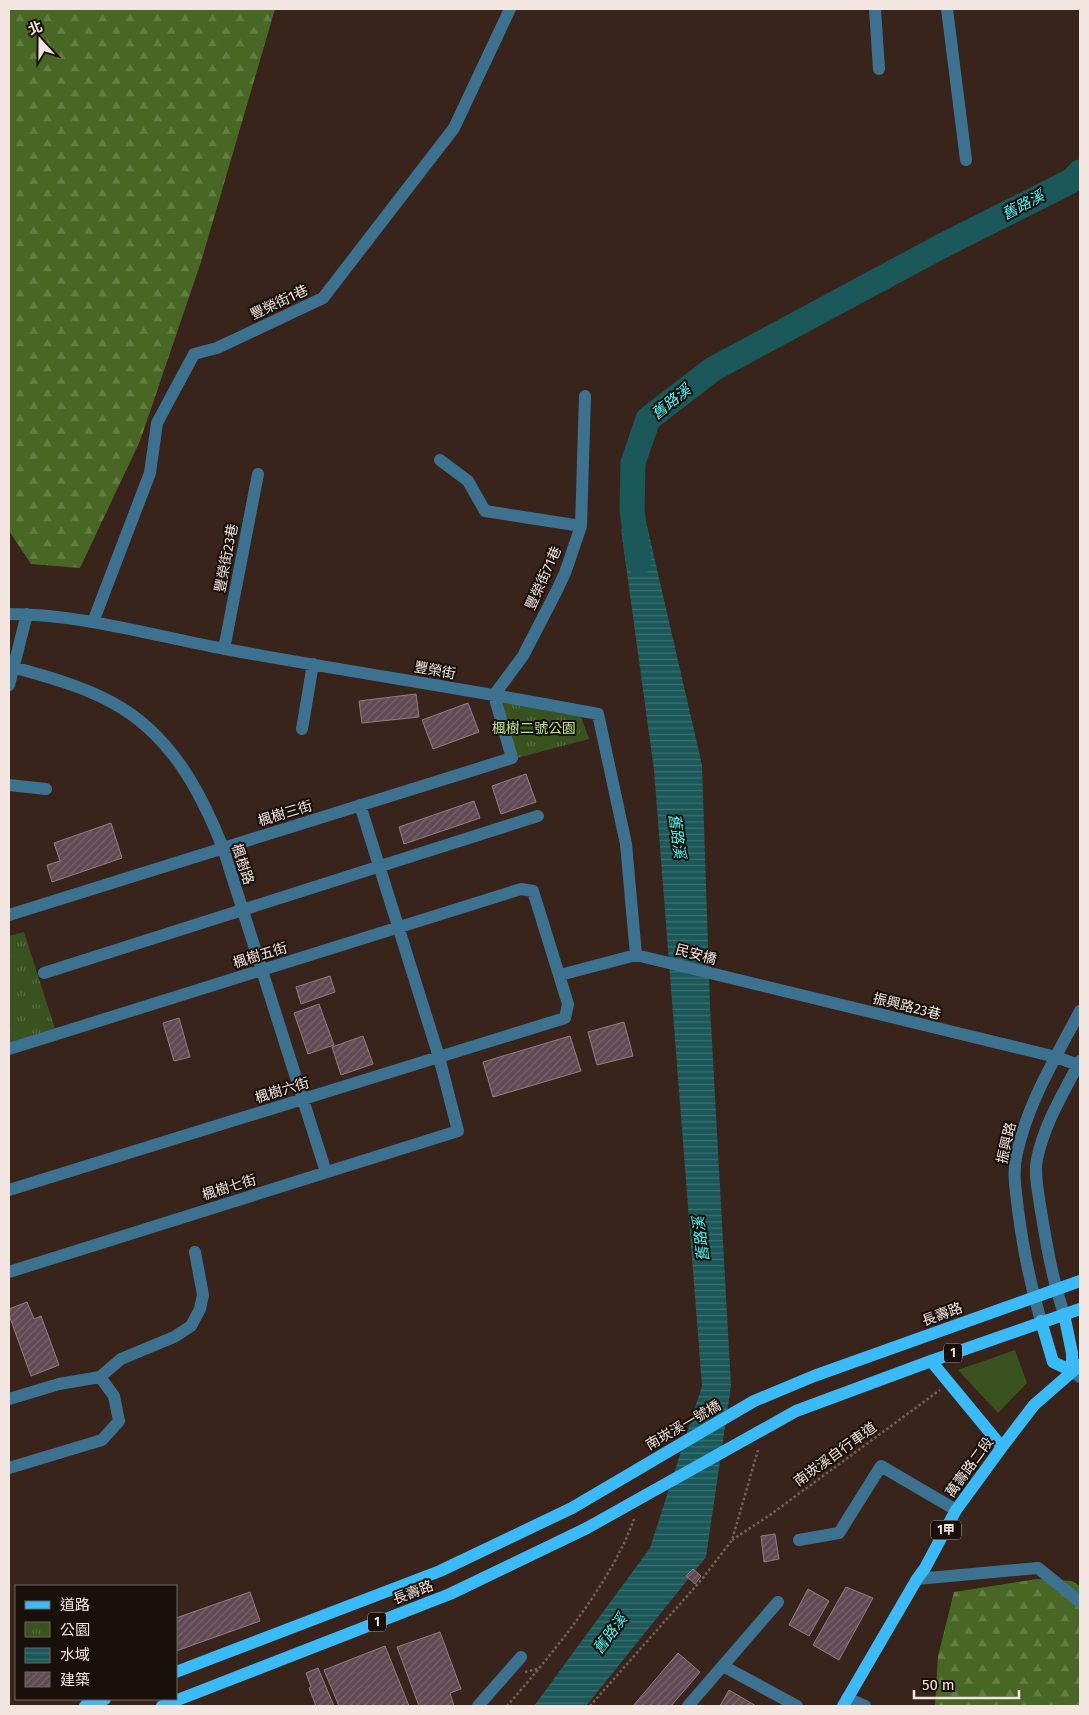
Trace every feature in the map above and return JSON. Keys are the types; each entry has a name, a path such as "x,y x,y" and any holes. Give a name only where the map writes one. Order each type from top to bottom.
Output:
{"main road":[{"name":"長壽路","path":"814,1376 1080,1281"},
{"name":"1","path":"931,1361 1041,1321 1080,1309"},
{"path":"1064,1314 1072,1353 1078,1371"},
{"path":"1041,1321 1053,1362 1078,1371"},
{"name":"長壽路","path":"178,1700 450,1594 588,1528 796,1412 826,1399 931,1361"},
{"path":"931,1361 1002,1447"},
{"name":"萬壽路二段","path":"845,1702 925,1568 956,1510 1034,1405 1078,1371"},
{"name":"南崁溪一號橋","path":"572,1508 754,1401 814,1376"},
{"name":"長壽路","path":"178,1671 440,1571 572,1508"},
{"path":"86,1706 102,1700"},
{"name":"長壽路","path":"162,1706 177,1700"}],"street":[{"name":"豐榮街1巷","path":"93,622 150,473 157,423 194,354 218,348 323,298 454,128 510,9"},
{"path":"875,9 879,69"},
{"path":"947,9 966,160"},
{"name":"豐榮街71巷","path":"494,695 523,656 565,573 581,526 585,396"},
{"path":"440,460 468,481 485,511 581,526"},
{"name":"豐榮街23巷","path":"224,649 258,474"},
{"name":"豐榮街","path":"9,614 27,614 93,622 224,649 598,714 626,844 636,955"},
{"path":"9,685 10,667 27,614"},
{"path":"302,729 313,664"},
{"name":"楓樹路","path":"10,667 78,687 113,703 139,721 165,744 193,784 208,811 222,848 326,1172"},
{"name":"楓樹三街","path":"10,910 222,848 512,758 494,695"},
{"path":"9,785 46,789"},
{"path":"360,805 439,1057"},
{"path":"44,973 538,816"},
{"name":"楓樹五街","path":"9,1049 521,889 533,891 560,976"},
{"path":"560,976 636,955"},
{"name":"民安橋","path":"636,955 728,978"},
{"name":"楓樹六街","path":"9,1190 565,1018 568,1004 560,976"},
{"name":"振興路23巷","path":"728,978 1079,1063"},
{"name":"振興路","path":"1041,1321 1023,1252 1014,1176 1016,1154 1031,1106 1080,1011"},
{"name":"楓樹七街","path":"9,1272 458,1131 439,1057"},
{"path":"1064,1314 1046,1245 1035,1173 1037,1159 1048,1122 1079,1063"},
{"path":"9,1399 59,1384 100,1377 121,1359 174,1337 191,1326 200,1309 203,1295 195,1252"},
{"path":"9,1468 102,1440 119,1421 114,1396 100,1377"},
{"path":"799,1540 839,1533 881,1466 956,1510"},
{"path":"917,1579 1038,1568 1080,1602"},
{"path":"688,1706 778,1602"},
{"path":"478,1706 521,1657"},
{"path":"723,1666 797,1706"},
{"path":"845,1702 864,1706"}],"path":[{"name":"南崁溪自行車道","path":"590,1706 703,1578 732,1540 770,1515 950,1383"},
{"name":"南崁溪自行車道","path":"732,1540 758,1450"},
{"path":"507,1706 539,1669 583,1611 614,1562 634,1519"}],"green space":[{"path":"9,9 275,9 201,262 140,441 80,568 31,564 9,531"},
{"name":"楓樹二號公園","path":"499,696 580,714 589,739 517,758"},
{"path":"24,932 55,1029 9,1044 9,936"},
{"path":"1015,1350 1027,1383 998,1413 958,1370"},
{"path":"1037,1579 1072,1581 1080,1586 1080,1706 935,1706 938,1656 954,1592"}],"water":[{"path":"647,526 702,765 710,1006 731,1386 706,1557 586,1706 534,1706 650,1548 702,1386 654,770 621,529"}],"building":[{"path":"416,694 419,717 362,723 359,701"},
{"path":"468,703 479,732 433,749 422,720"},
{"path":"526,774 536,802 501,814 492,786"},
{"path":"474,801 480,818 404,844 399,827"},
{"path":"111,823 122,858 52,882 47,865 60,861 54,843"},
{"path":"330,976 335,992 301,1004 296,987"},
{"path":"319,1004 334,1045 308,1054 294,1013"},
{"path":"179,1018 190,1057 174,1061 163,1023"},
{"path":"624,1022 633,1056 597,1065 588,1032"},
{"path":"363,1036 373,1064 341,1075 332,1047"},
{"path":"570,1036 581,1071 493,1097 483,1062"},
{"path":"27,1302 34,1319 41,1316 59,1365 31,1376 9,1315 9,1309"},
{"path":"775,1534 779,1559 764,1562 761,1536"},
{"path":"693,1569 701,1576 695,1584 686,1576"},
{"path":"846,1587 873,1598 839,1660 813,1645"},
{"path":"808,1589 829,1601 809,1636 789,1625"},
{"path":"250,1592 260,1621 178,1650 178,1617"},
{"path":"440,1632 461,1689 450,1693 454,1706 419,1706 397,1647"},
{"path":"385,1646 409,1706 339,1706 324,1670"},
{"path":"678,1653 700,1672 671,1706 633,1706"},
{"path":"318,1668 334,1706 316,1706 306,1673"},
{"path":"729,1690 756,1706 720,1706"}],"waterway":[{"name":"舊路溪","path":"639,562 632,510 633,463 648,419 713,369 940,247 1071,181 1080,172"}]}
